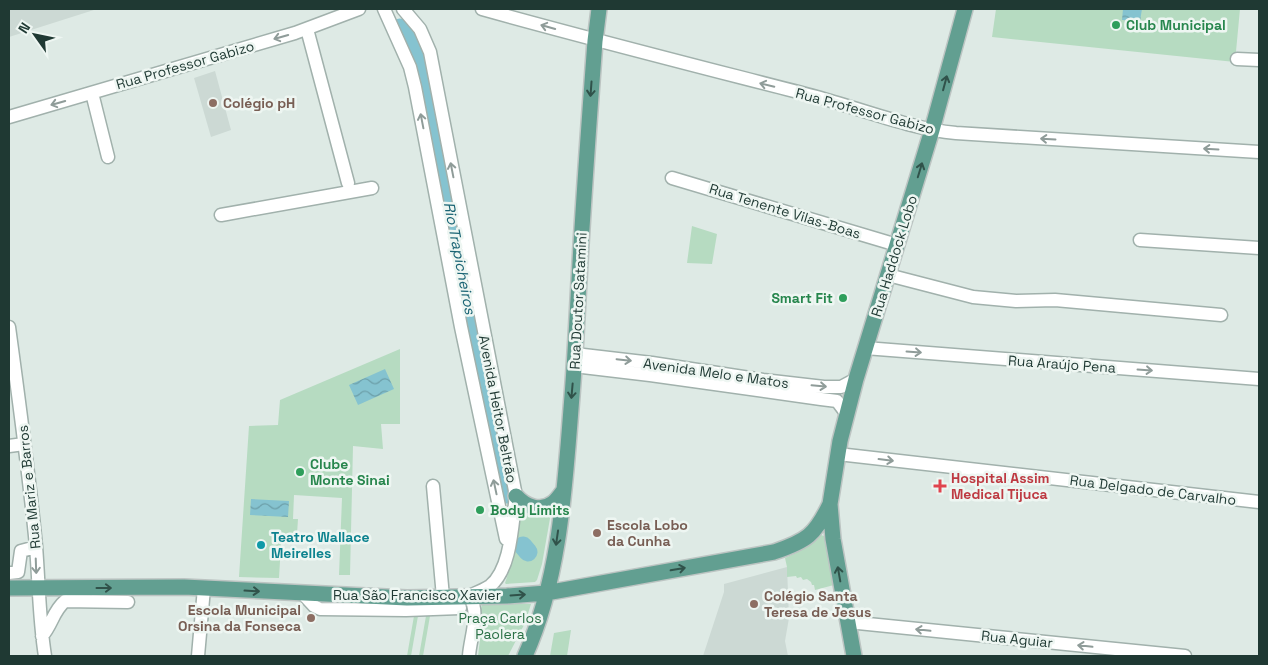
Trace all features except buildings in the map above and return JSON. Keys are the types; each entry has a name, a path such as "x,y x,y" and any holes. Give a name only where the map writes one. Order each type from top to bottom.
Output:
{"main road":[{"name":"Rua Doutor Satamini","path":"546,593 554,562 564,490 575,360 595,41 599,9"},
{"name":"Rua Haddock Lobo","path":"830,504 846,413 932,130 965,9"},
{"path":"516,496 529,507 538,508 553,503 564,490"},
{"path":"830,504 833,539 854,656"},
{"name":"Rua São Francisco Xavier","path":"9,588 204,588 408,598 443,597 465,602 546,593 774,552 797,545 812,533 821,522 830,504"},
{"path":"525,656 546,593"}],"street":[{"name":"Rua Professor Gabizo","path":"9,117 307,29 360,9"},
{"name":"Avenida Heitor Beltrão","path":"384,9 410,67 416,87 461,326 508,552"},
{"name":"Avenida Heitor Beltrão","path":"403,9 420,29 430,52 516,496 508,552 504,566 498,578 489,587 465,602"},
{"name":"Rua Professor Gabizo","path":"482,9 595,41 819,98 932,130 1259,152"},
{"path":"307,29 348,183"},
{"path":"1237,59 1259,60"},
{"path":"92,93 108,157"},
{"name":"Rua Tenente Vilas-Boas","path":"672,178 897,245"},
{"path":"221,215 372,188"},
{"path":"1140,240 1259,248"},
{"path":"888,275 973,297 1055,300 1221,315"},
{"name":"Rua Mariz e Barros","path":"9,327 36,547 37,588 45,656"},
{"name":"Rua Araújo Pena","path":"865,348 1259,379"},
{"name":"Avenida Melo e Matos","path":"575,360 652,363 824,387 841,387 856,379"},
{"name":"Avenida Melo e Matos","path":"575,360 650,375 837,402 846,413"},
{"path":"9,446 24,444"},
{"name":"Rua Delgado de Carvalho","path":"838,454 1259,502"},
{"path":"433,486 443,597"},
{"path":"9,573 18,572 21,551 36,547"},
{"path":"198,656 204,588"},
{"path":"302,593 314,606 320,609 406,610 474,602 475,612 469,656"},
{"path":"42,636 51,624 58,606 65,601 128,602"},
{"name":"Rua Aguiar","path":"848,622 1186,656"}],"shaded area":[{"path":"9,9 97,9 9,37"},
{"name":"Colégio pH","path":"215,71 231,130 211,137 194,78"},
{"name":"Colégio Santa Teresa de Jesus","path":"787,567 789,618 785,641 788,656 703,656 724,592 724,584"}],"green space":[{"name":"Club Municipal","path":"996,9 1240,9 1235,62 992,37"},
{"path":"692,226 717,234 712,264 687,263"},
{"name":"Clube Monte Sinai","path":"400,349 400,424 381,424 383,449 353,446 350,575 339,575 342,498 294,495 293,519 298,519 297,534 289,534 288,544 281,544 279,578 239,577 249,426 278,425 280,400"},
{"path":"522,507 552,507 542,564 535,582 506,584 514,556"},
{"path":"821,535 824,536 834,585 815,590 814,585 807,579 803,580 801,577 797,578 796,576 787,577 785,558 796,553"},
{"name":"Praça Carlos Paolera","path":"482,604 531,604 525,623 508,656 478,656 480,640 477,634"},
{"path":"414,616 418,616 411,656 407,656"},
{"path":"426,616 430,616 423,656 419,656"},
{"path":"571,630 567,656 550,656 554,633"}],"water":[{"path":"1123,9 1142,9 1140,21 1122,20"},
{"path":"385,369 394,389 358,405 349,385"},
{"path":"251,499 289,501 288,517 250,515"}],"waterway":[{"name":"Rio Trapicheiros","path":"400,28 414,41 421,63 507,494"},
{"name":"Rio Trapicheiros","path":"523,546 528,552"}],"place":[{"name":"Club Municipal","path":"1116,25"},
{"name":"Colégio pH","path":"213,103"},
{"name":"Smart Fit","path":"843,298"},
{"name":"Clube Monte Sinai","path":"300,472"},
{"name":"Hospital Assim Medical Tijuca","path":"940,486"},
{"name":"Body Limits","path":"480,510"},
{"name":"Escola Lobo da Cunha","path":"597,533"},
{"name":"Teatro Wallace Meirelles","path":"261,545"},
{"name":"Colégio Santa Teresa de Jesus","path":"754,604"},
{"name":"Escola Municipal Orsina da Fonseca","path":"311,618"}]}
